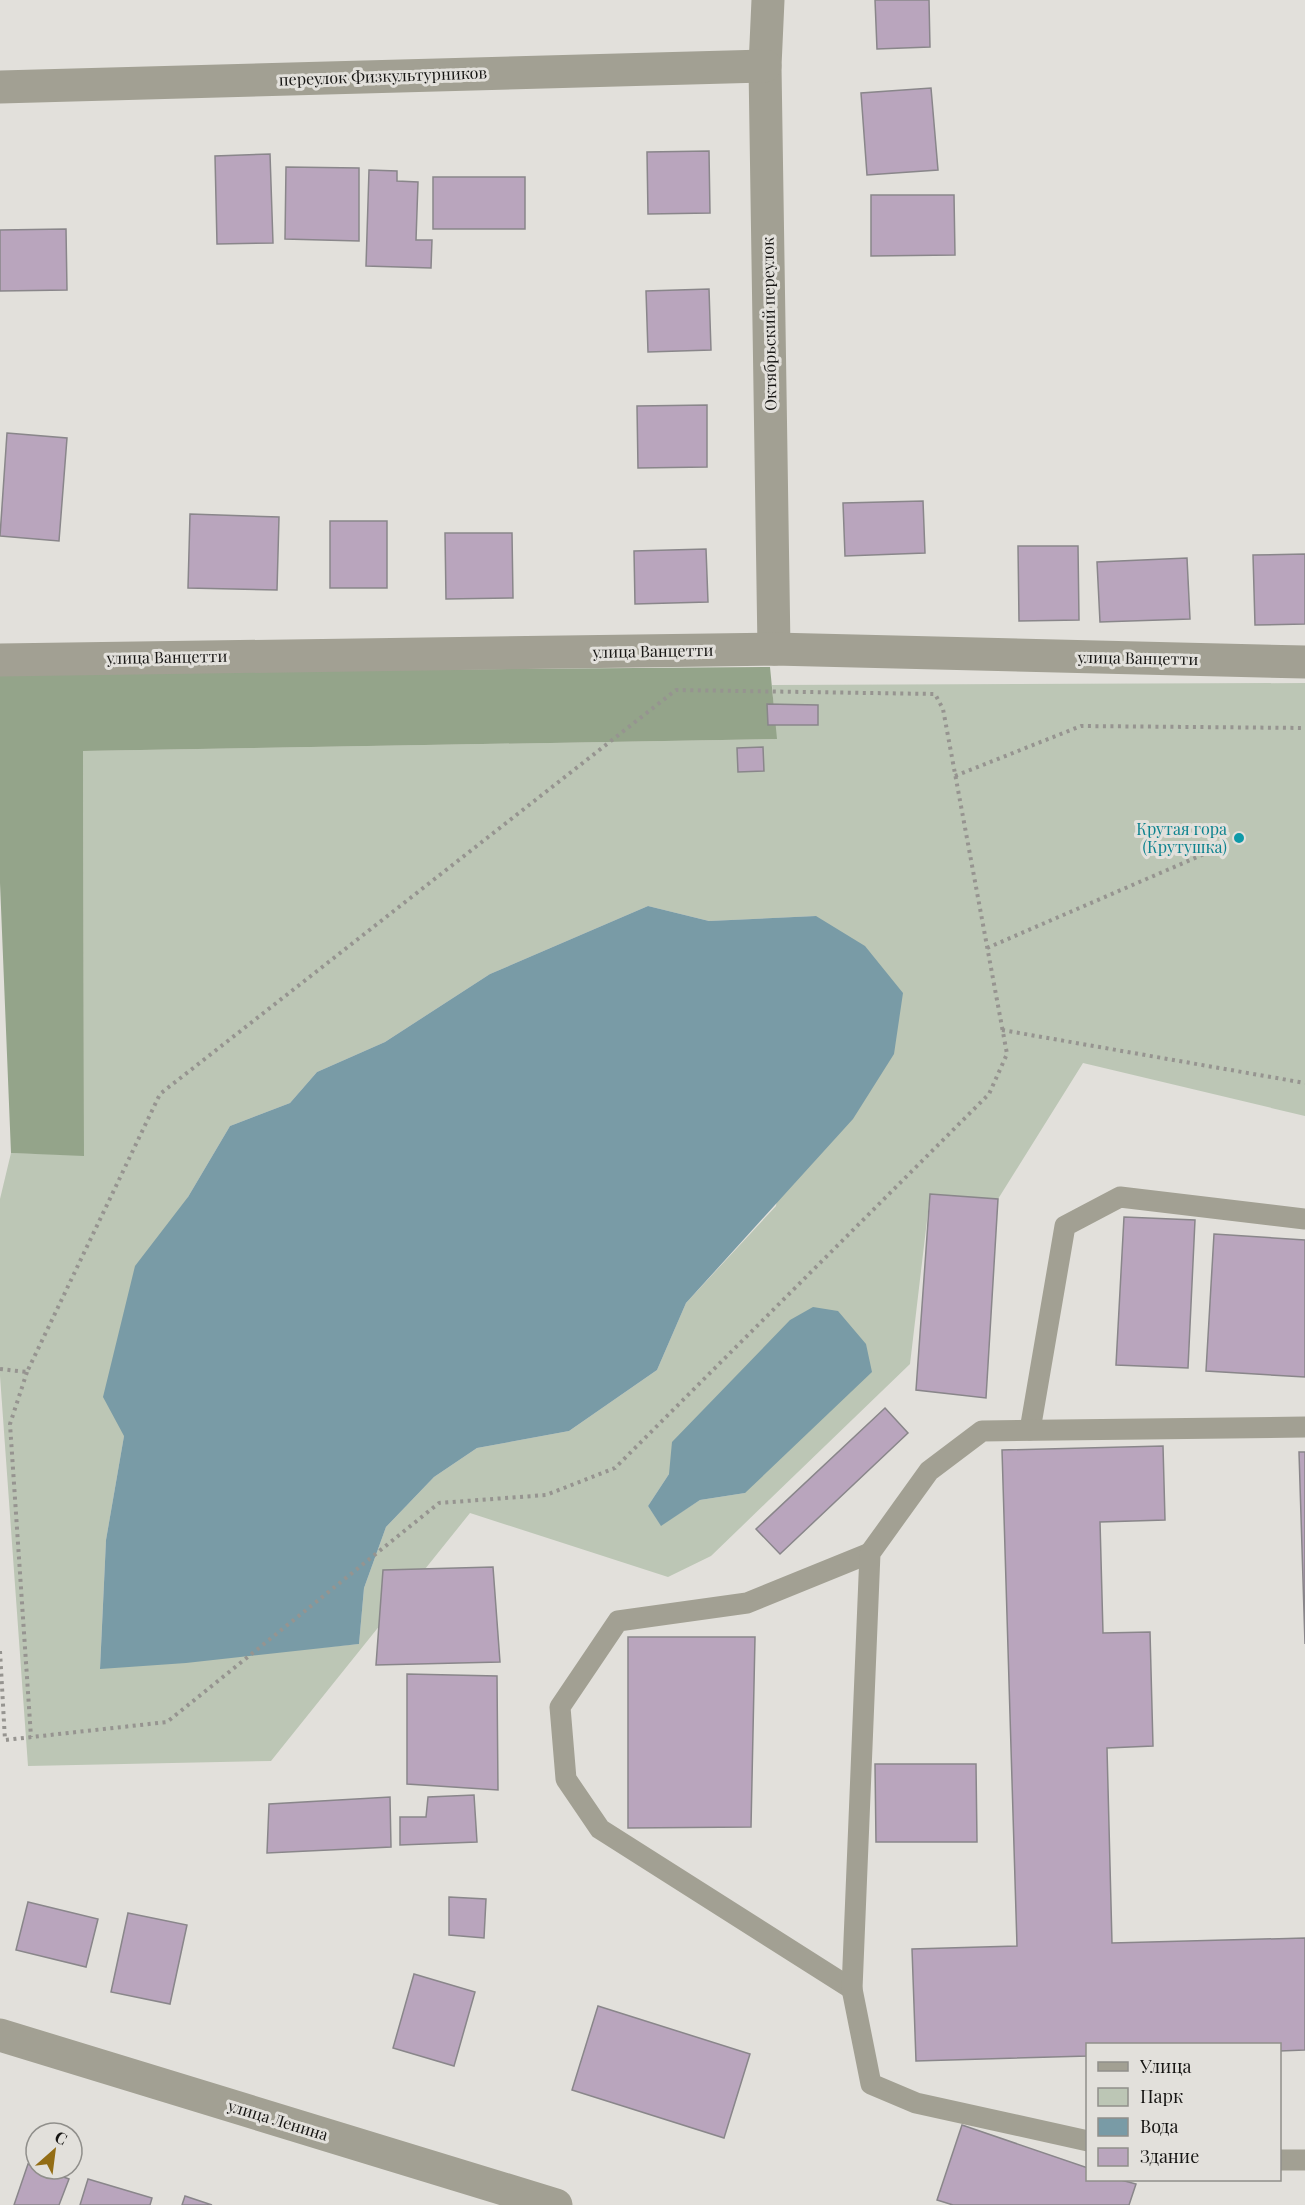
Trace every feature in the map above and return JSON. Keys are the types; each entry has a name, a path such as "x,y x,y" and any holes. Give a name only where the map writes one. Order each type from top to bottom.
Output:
{"street":[{"name":"Октябрьский переулок","path":"768,0 765,66 774,649"},
{"name":"переулок Физкультурников","path":"0,87 765,66"},
{"name":"улица Ванцетти","path":"0,660 774,649 1305,662"},
{"name":"улица Ленина","path":"0,2036 556,2205"}],"lane":[{"path":"1030,1430 1065,1226 1120,1197 1305,1219"},
{"path":"852,1989 600,1829 566,1779 560,1707 618,1621 747,1604 870,1553 929,1471 982,1431 1305,1427"},
{"path":"870,1553 852,1989 871,2084 916,2103 1086,2141"},
{"path":"1281,2160 1305,2160"}],"path":[{"path":"0,1651 5,1740 167,1722 438,1503 546,1495 615,1468 989,1094 1006,1054 943,709 935,694 676,690 160,1094 27,1372 10,1424 31,1737"},
{"path":"955,776 1081,726 1305,728"},
{"path":"987,948 1218,848"},
{"path":"1002,1030 1305,1083"},
{"path":"0,1369 27,1372"}],"green space":[{"path":"770,667 777,739 83,751 84,1156 11,1153 0,883 0,673"},
{"path":"1305,683 1305,1116 1083,1063 998,1199 930,1195 910,1364 711,1556 668,1577 470,1513 271,1761 28,1766 0,1376 0,1199 11,1153 84,1155 83,751 776,739 772,685","holes":["648,906 709,921 816,916 776,1206 686,1303 657,1370 569,1431 477,1448 434,1477 386,1527 364,1588 359,1644 100,1668 106,1540 124,1436 188,1197 230,1126 290,1103 317,1072 385,1042 490,974","669,1474 745,1493 700,1500 661,1525 648,1506"]}],"water":[{"path":"648,906 709,921 816,916 865,946 903,993 894,1054 853,1119 686,1303 657,1370 569,1431 477,1448 434,1477 386,1527 364,1588 359,1644 186,1663 100,1669 106,1540 124,1436 103,1397 135,1266 188,1197 230,1126 290,1103 317,1072 385,1042 490,974"},
{"path":"813,1307 838,1311 866,1344 872,1372 745,1493 700,1500 661,1526 648,1506 669,1474 672,1442 790,1320"}],"building":[{"path":"875,0 929,0 930,47 877,49"},
{"path":"931,88 938,170 867,175 861,93"},
{"path":"709,151 710,213 648,214 647,152"},
{"path":"270,154 273,243 217,244 215,156"},
{"path":"286,167 359,168 359,241 285,239"},
{"path":"369,170 397,171 397,181 418,182 416,240 432,240 431,268 366,266"},
{"path":"433,177 525,177 525,229 433,229"},
{"path":"871,195 954,195 955,255 871,256"},
{"path":"66,229 67,290 0,291 0,230"},
{"path":"709,289 711,350 648,352 646,291"},
{"path":"707,405 707,467 638,468 637,406"},
{"path":"7,433 67,438 59,541 0,536"},
{"path":"923,501 925,553 845,556 843,503"},
{"path":"190,514 279,517 277,590 188,588"},
{"path":"330,521 387,521 387,588 330,588"},
{"path":"445,533 512,533 513,598 446,599"},
{"path":"1018,546 1078,546 1079,620 1019,621"},
{"path":"706,549 708,602 635,604 634,551"},
{"path":"1305,554 1305,624 1255,625 1253,555"},
{"path":"1187,558 1190,619 1100,622 1097,562"},
{"path":"767,704 818,705 818,725 768,725"},
{"path":"763,747 764,771 738,772 737,748"},
{"path":"930,1194 998,1199 986,1398 916,1390"},
{"path":"1124,1217 1195,1220 1188,1368 1116,1365"},
{"path":"1214,1234 1305,1240 1305,1377 1206,1371"},
{"path":"885,1408 908,1433 780,1554 756,1529"},
{"path":"1163,1446 1165,1520 1100,1522 1103,1633 1150,1632 1153,1746 1107,1748 1112,1943 1305,1938 1305,2050 1281,2051 1281,2043 1086,2043 1086,2056 916,2061 912,1949 1017,1946 1002,1450"},
{"path":"1299,1452 1305,1452 1305,1644"},
{"path":"493,1567 500,1662 376,1665 383,1570"},
{"path":"628,1637 755,1637 751,1827 628,1828"},
{"path":"407,1674 497,1676 498,1790 407,1784"},
{"path":"875,1764 976,1764 977,1842 876,1842"},
{"path":"474,1795 477,1842 400,1845 400,1817 426,1817 428,1797"},
{"path":"390,1797 391,1847 267,1853 269,1804"},
{"path":"449,1897 486,1899 484,1938 449,1935"},
{"path":"28,1902 98,1919 86,1967 16,1950"},
{"path":"128,1913 187,1925 170,2004 111,1992"},
{"path":"414,1974 475,1992 454,2066 393,2048"},
{"path":"598,2006 750,2054 724,2138 572,2090"},
{"path":"962,2125 1086,2167 1086,2181 1125,2181 1136,2184 1129,2205 953,2205 937,2200"},
{"path":"24,2176 24,2181 68,2181 59,2205 14,2205"},
{"path":"88,2179 152,2198 150,2205 80,2205"},
{"path":"185,2196 212,2205 182,2205"}],"place":[{"name":"Крутая гора (Крутушка)","path":"1239,838"}]}
